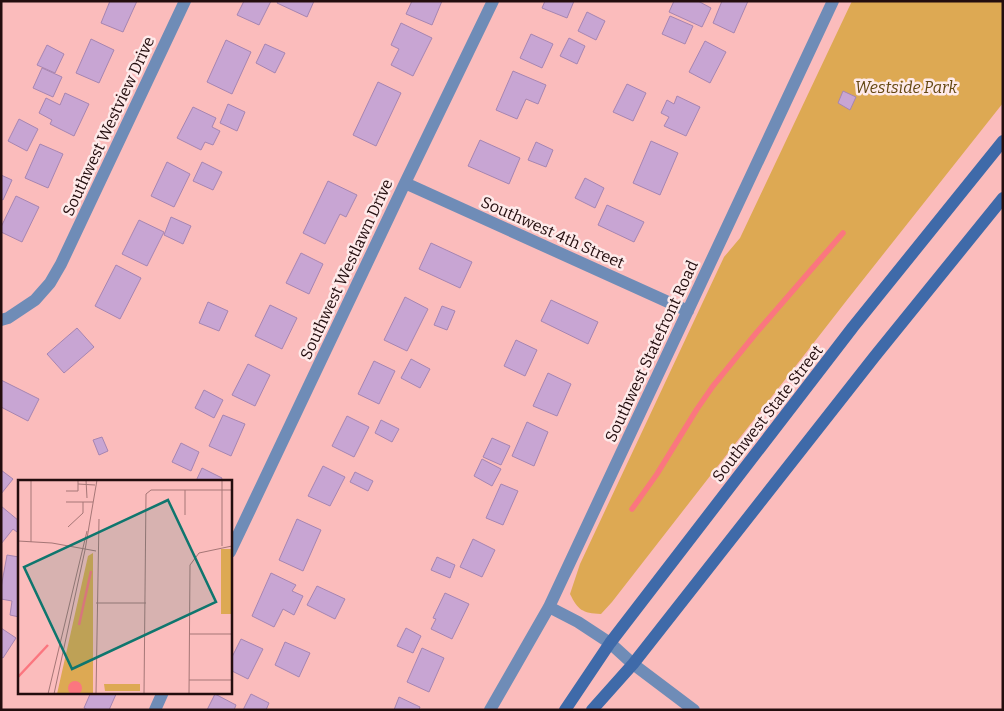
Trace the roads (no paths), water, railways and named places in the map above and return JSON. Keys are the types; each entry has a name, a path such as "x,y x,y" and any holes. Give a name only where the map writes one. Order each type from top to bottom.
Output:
{"main road":[{"name":"Southwest State Street","path":"565,710 610,643 854,327 1003,141"},
{"path":"592,710 633,664 869,364 1003,198"}],"street":[{"name":"Southwest Westview Drive","path":"1,320 8,318 35,300 50,283 61,264 185,1"},
{"name":"Southwest Westlawn Drive","path":"231,550 493,1"},
{"name":"Southwest Statefront Road","path":"490,710 549,607 833,1"},
{"name":"Southwest 4th Street","path":"405,182 688,311"},
{"path":"549,607 578,622 610,643 633,664 694,710"},
{"path":"155,710 162,694"}],"waterway":[{"path":"632,509 657,474 713,386 843,233"}],"park label":[{"name":"Westside Park","path":"906,87"}]}
